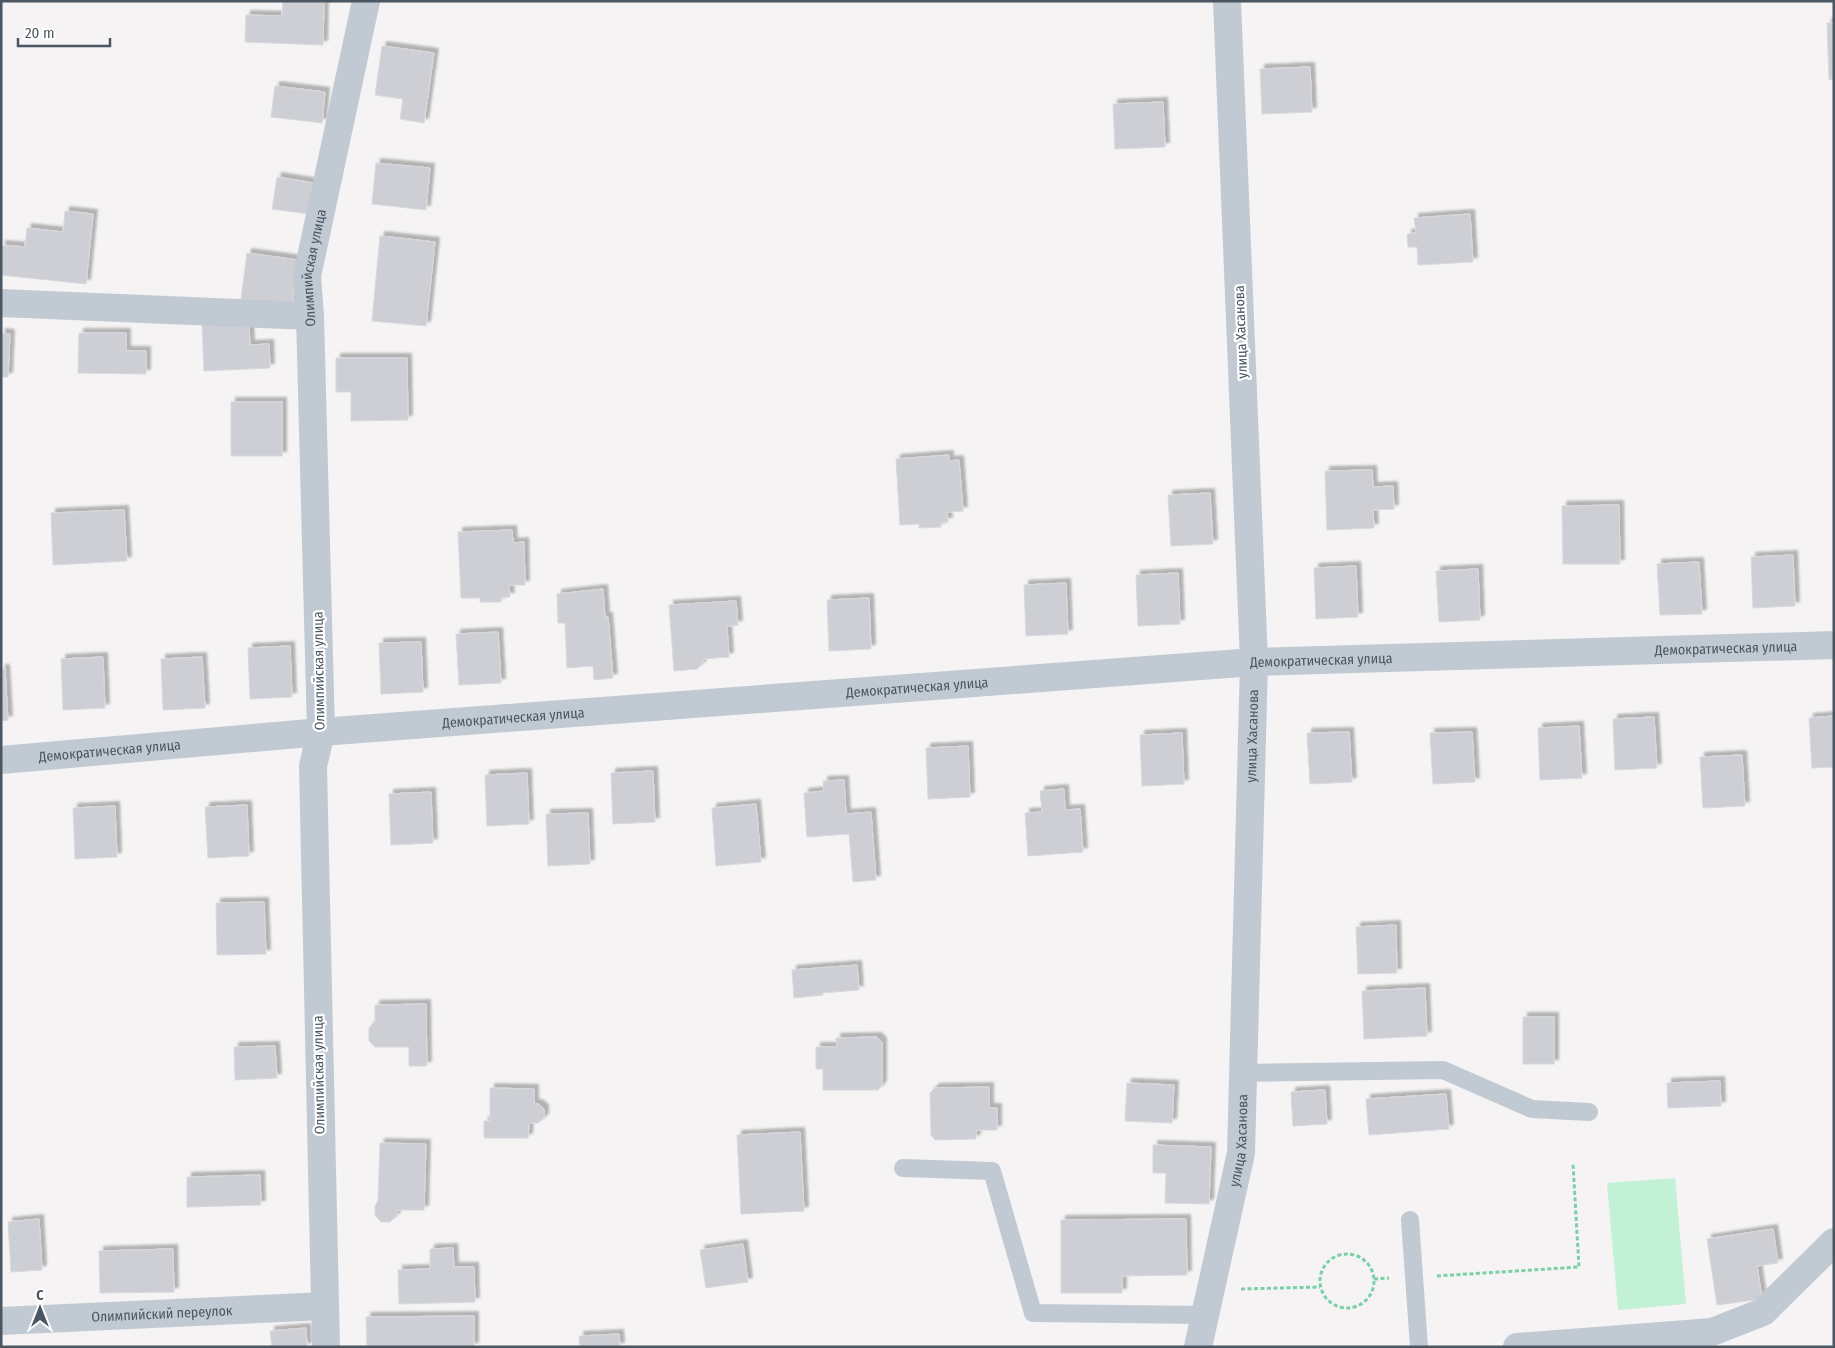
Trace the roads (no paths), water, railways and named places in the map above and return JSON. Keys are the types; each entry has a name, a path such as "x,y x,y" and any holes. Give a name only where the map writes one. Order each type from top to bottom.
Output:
{"street":[{"name":"Олимпийская улица","path":"326,1347 313,766 321,732 310,316 306,276 366,1"},
{"name":"улица Хасанова","path":"1198,1347 1241,1153 1254,662 1227,1"},
{"path":"1,303 310,316"},
{"name":"Демократическая улица","path":"1,760 321,732 1254,662 1834,645"},
{"path":"1517,1347 1712,1332 1763,1312 1834,1242"},
{"name":"Олимпийский переулок","path":"1,1321 324,1306"}],"lane":[{"path":"1244,1072 1443,1070 1532,1109 1589,1112"},
{"path":"903,1168 992,1171 1033,1313 1208,1302"},
{"path":"1410,1220 1419,1347"}]}
